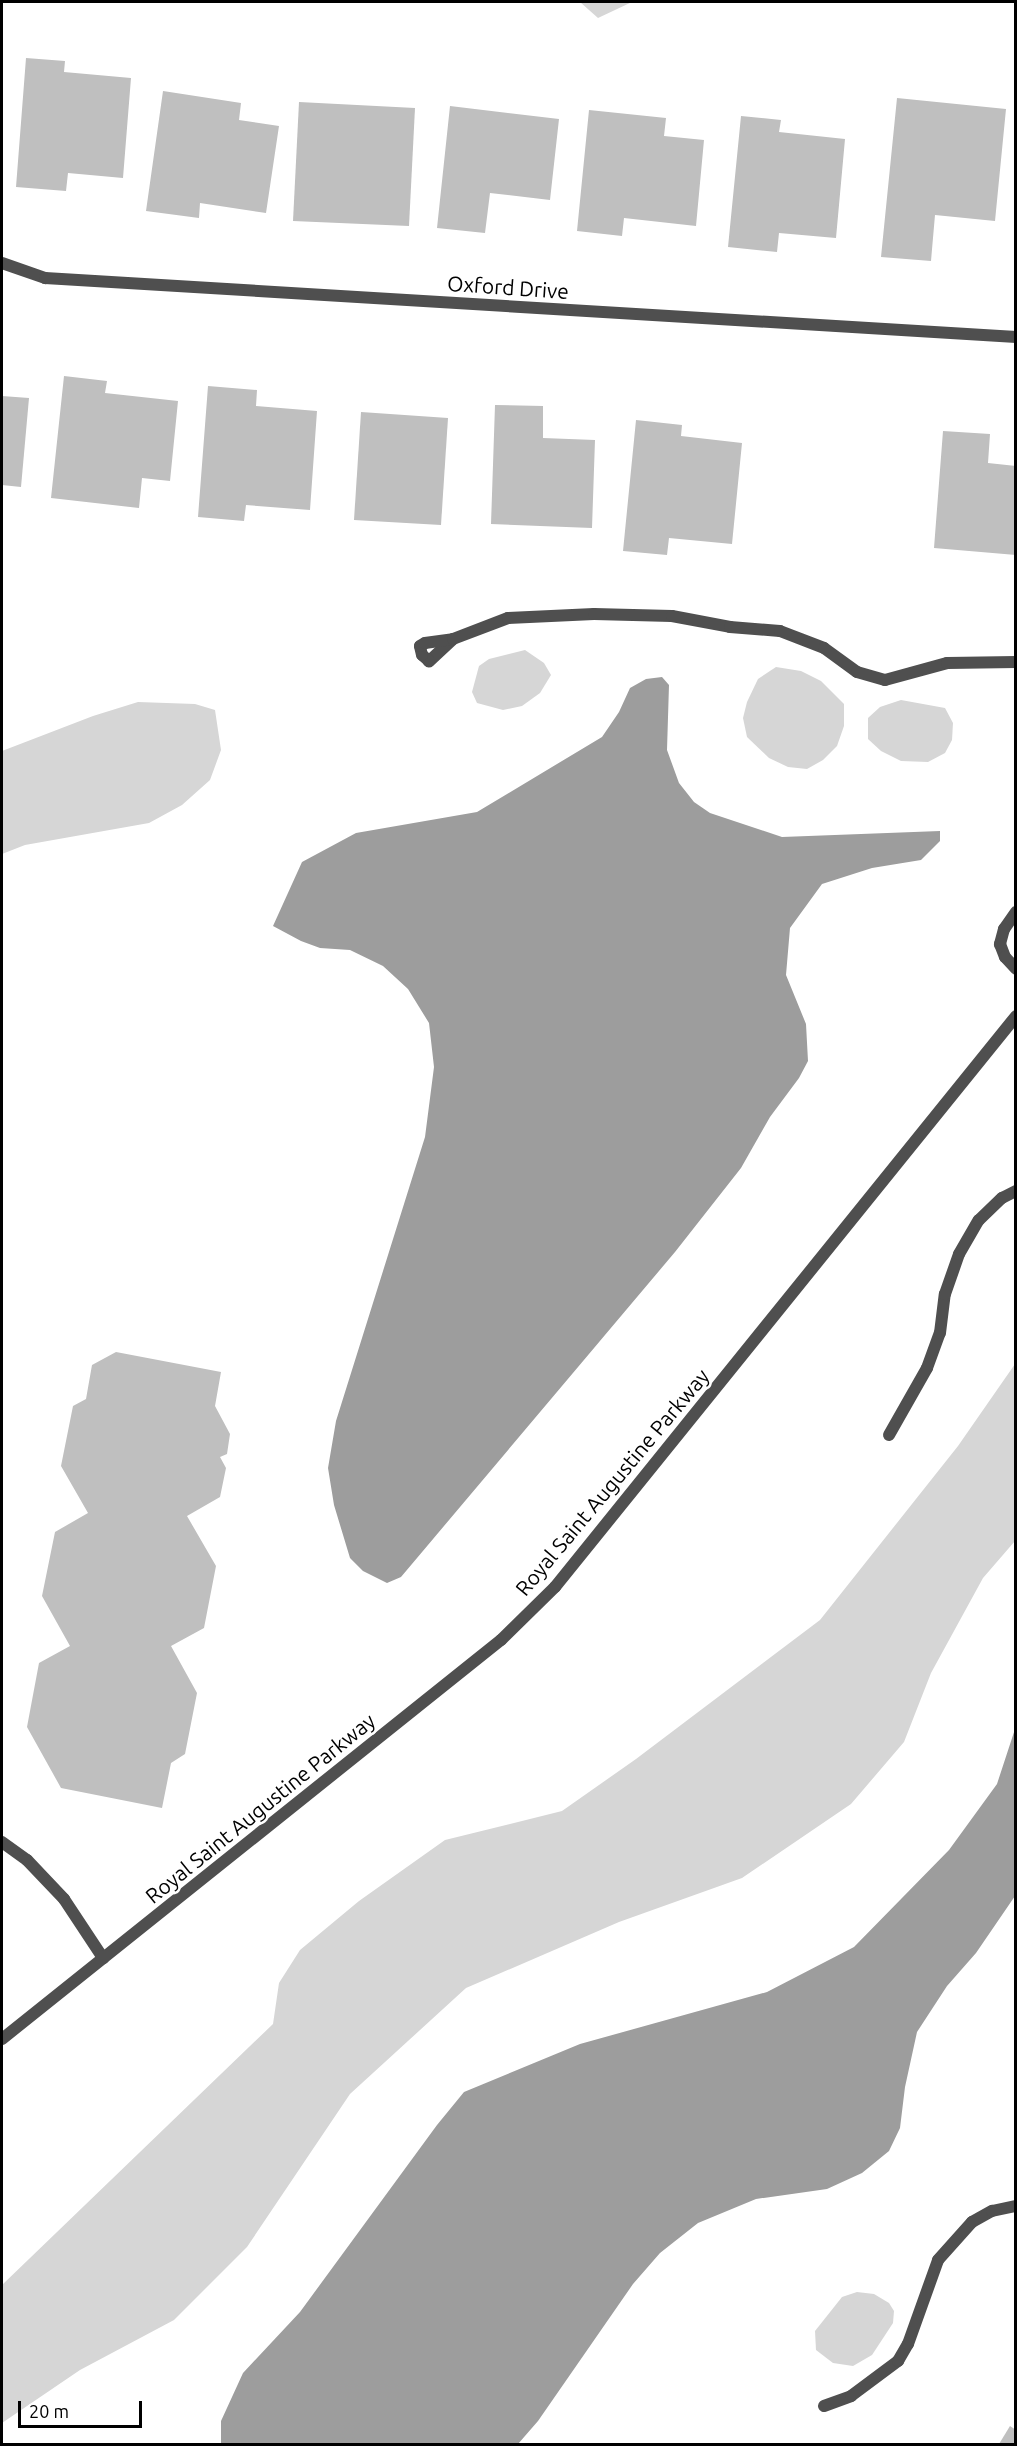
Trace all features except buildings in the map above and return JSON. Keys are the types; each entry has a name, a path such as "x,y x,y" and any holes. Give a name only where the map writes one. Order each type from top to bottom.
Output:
{"street":[{"name":"Oxford Drive","path":"2,263 45,278 1016,337"},
{"path":"453,639 508,618 594,614 672,616 730,627 780,631 824,648 857,672 885,680 947,663 1016,662"},
{"path":"1016,912 1004,930 1000,944 1005,957 1016,969"},
{"name":"Royal Saint Augustine Parkway","path":"2,2039 501,1640 555,1587 1016,1016"},
{"path":"889,1435 927,1368 940,1333 945,1294 959,1254 979,1220 1002,1198 1016,1191"},
{"path":"2,1842 27,1860 64,1899 103,1958"},
{"path":"824,2406 851,2396 898,2361 908,2344 938,2260 972,2222 992,2211 1016,2206"}],"shaded area":[{"path":"580,2 632,2 598,18"},
{"path":"525,650 544,663 551,675 540,693 522,706 503,710 477,703 472,692 479,666 489,659"},
{"path":"776,667 801,671 821,681 844,704 844,726 837,746 823,760 807,769 788,767 769,758 747,737 743,718 747,702 758,679"},
{"path":"662,677 669,685 667,750 679,783 694,802 710,813 782,837 940,831 940,841 921,860 872,868 822,884 790,928 786,975 806,1024 808,1061 799,1078 770,1117 741,1168 675,1252 401,1577 387,1583 363,1571 350,1558 334,1505 328,1468 336,1421 425,1137 434,1067 429,1023 408,989 383,966 350,950 320,948 273,926 302,862 356,833 477,812 602,737 619,712 630,688 646,679"},
{"path":"901,700 945,708 953,723 952,740 945,753 928,762 901,761 881,751 868,739 868,718 880,707"},
{"path":"138,702 195,704 215,710 221,750 210,780 182,805 149,823 25,845 2,854 2,751 93,716"},
{"path":"1015,1364 1015,1541 983,1578 931,1673 904,1742 851,1804 742,1878 619,1922 466,1988 350,2094 247,2247 174,2320 80,2370 2,2423 2,2285 273,2024 279,1983 300,1950 359,1901 445,1840 562,1811 636,1759 820,1620 958,1446"},
{"path":"1015,1729 1015,1896 976,1953 947,1986 917,2032 905,2087 900,2128 889,2151 862,2173 827,2189 756,2199 698,2223 660,2253 633,2284 538,2421 518,2444 221,2444 221,2421 243,2373 300,2312 437,2125 464,2092 580,2044 767,1992 854,1947 949,1850 997,1784"},
{"path":"857,2292 874,2294 889,2303 894,2311 893,2323 872,2355 853,2366 833,2363 816,2350 815,2331 842,2297"}]}
